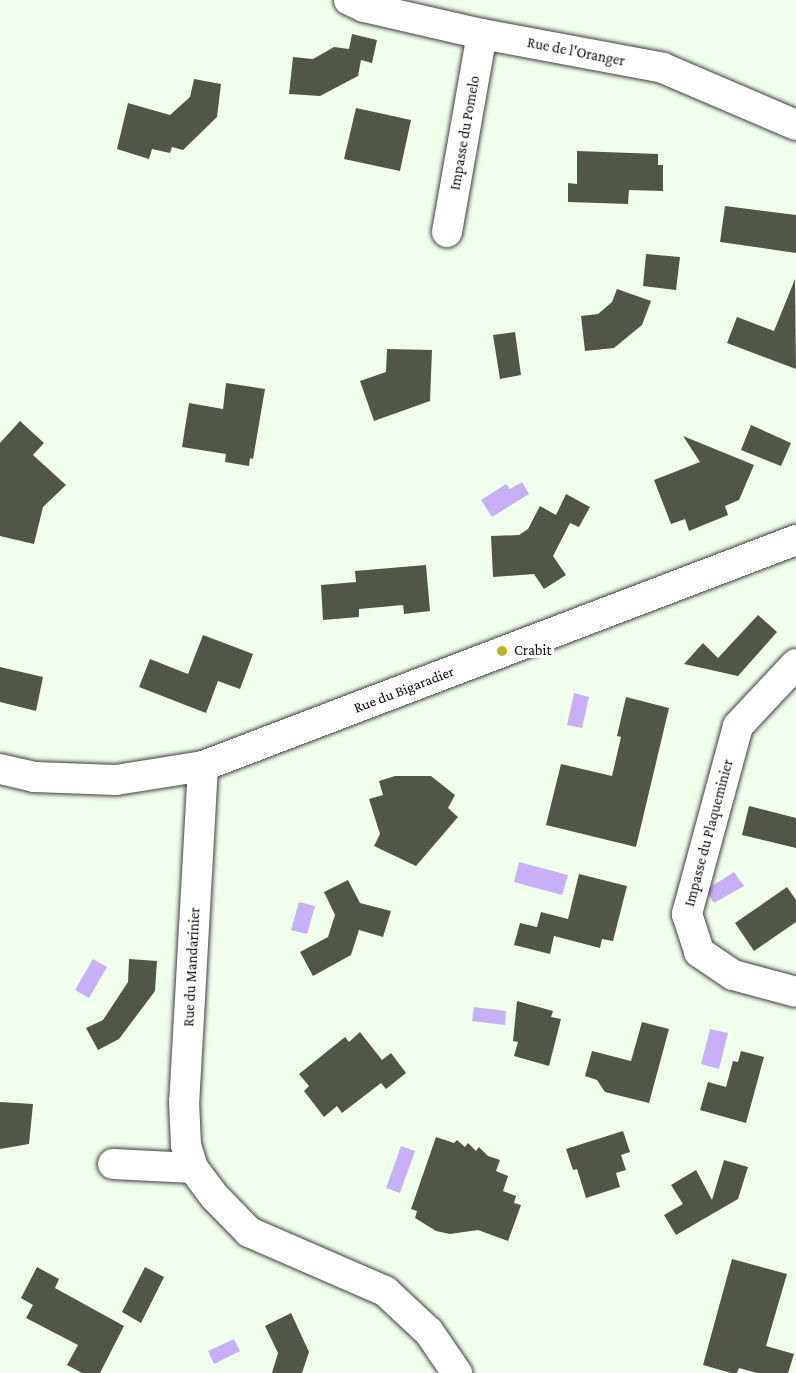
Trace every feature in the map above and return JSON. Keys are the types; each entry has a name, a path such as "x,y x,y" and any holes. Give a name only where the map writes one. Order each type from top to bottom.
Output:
{"street":[{"name":"Rue de l'Oranger","path":"349,0 364,7 482,34 663,68 796,125"},
{"name":"Impasse du Pomelo","path":"447,232 482,34"},
{"name":"Rue du Bigaradier","path":"0,769 34,777 117,780 204,766 796,540"},
{"name":"Impasse du Plaqueminier","path":"796,664 738,726 687,914 699,952 733,975 796,992"},
{"name":"Rue du Mandarinier","path":"204,766 184,1101 186,1145 193,1168 215,1197 249,1232 385,1291 429,1332 457,1373"},
{"path":"113,1164 193,1168"}],"shaded area":[{"path":"522,482 529,494 492,517 481,500 506,484 510,489"},
{"path":"574,693 589,697 582,728 567,725"},
{"path":"519,862 568,875 562,895 514,882"},
{"path":"734,872 744,886 714,903 707,892 709,888"},
{"path":"299,902 315,906 307,934 291,930"},
{"path":"93,959 107,967 89,998 75,990"},
{"path":"474,1007 506,1011 505,1025 472,1021"},
{"path":"710,1029 728,1033 719,1069 701,1064"},
{"path":"401,1146 415,1151 400,1193 386,1188"},
{"path":"234,1339 240,1351 214,1364 208,1351"}],"building":[{"path":"352,34 377,40 372,63 361,60 358,76 320,96 289,94 293,57 313,59 334,47 349,49"},
{"path":"194,79 221,84 217,117 183,150 172,147 170,153 152,149 149,159 117,149 128,103 170,115 190,97"},
{"path":"356,108 411,120 400,171 344,159"},
{"path":"577,151 658,154 658,165 663,165 663,191 629,190 628,204 568,202 568,183 577,184"},
{"path":"725,206 796,215 796,253 720,242"},
{"path":"646,254 680,257 676,290 643,286"},
{"path":"795,279 796,369 727,343 737,317 774,331"},
{"path":"617,289 651,301 642,325 614,348 585,351 581,316 598,314 612,302"},
{"path":"515,332 521,375 500,379 493,335"},
{"path":"387,349 432,350 430,401 374,421 360,381 386,372"},
{"path":"226,383 265,389 253,459 250,458 249,466 225,462 226,454 182,447 189,403 223,409"},
{"path":"20,421 44,443 33,455 66,485 43,507 34,544 0,536 0,443"},
{"path":"751,425 791,443 781,466 741,450"},
{"path":"683,436 754,465 739,500 725,506 728,515 689,531 685,519 671,524 654,480 700,462"},
{"path":"566,494 590,507 579,527 570,523 553,556 566,575 544,589 534,574 493,577 491,536 519,535 528,529 540,506 556,515"},
{"path":"426,565 430,611 404,614 403,605 359,609 359,617 323,620 321,585 356,582 355,571"},
{"path":"758,615 777,632 738,676 684,664 703,643 718,658"},
{"path":"203,635 253,654 240,689 218,681 206,713 139,687 150,659 188,674"},
{"path":"0,667 43,677 36,711 0,702"},
{"path":"626,697 669,708 636,847 546,825 561,764 612,776 621,737 617,736"},
{"path":"395,776 431,776 455,795 448,808 458,817 416,866 374,846 380,834 369,799 383,795 379,781"},
{"path":"749,806 796,818 796,848 742,835"},
{"path":"579,874 627,886 613,941 602,939 600,948 554,936 550,954 514,945 520,923 537,927 541,912 568,919"},
{"path":"348,880 360,903 391,911 383,937 359,930 351,955 313,976 300,952 328,937 335,915 324,892"},
{"path":"787,887 796,900 796,922 754,951 735,923"},
{"path":"129,959 157,961 155,991 119,1039 98,1050 86,1028 103,1020 128,982"},
{"path":"517,1001 553,1011 551,1017 561,1019 549,1066 514,1056 518,1042 513,1041"},
{"path":"642,1022 669,1029 649,1103 605,1092 597,1080 585,1076 592,1051 631,1061"},
{"path":"360,1032 382,1060 391,1053 406,1073 386,1089 381,1083 342,1113 337,1106 324,1117 304,1091 309,1086 299,1074 345,1037 349,1042"},
{"path":"741,1051 764,1057 746,1123 700,1110 708,1082 726,1087 733,1061 738,1062"},
{"path":"0,1102 33,1104 29,1144 0,1149"},
{"path":"623,1131 630,1152 621,1155 626,1170 616,1173 620,1187 586,1198 577,1169 573,1170 566,1149"},
{"path":"436,1137 454,1143 457,1140 465,1147 468,1143 476,1151 479,1147 488,1156 500,1160 496,1171 508,1176 503,1191 516,1196 514,1203 521,1205 508,1241 478,1230 450,1234 436,1231 415,1218 417,1211 411,1209"},
{"path":"724,1160 748,1167 738,1199 676,1235 664,1215 683,1204 671,1185 696,1170 712,1200"},
{"path":"732,1259 787,1274 766,1346 794,1354 788,1373 757,1373 739,1368 737,1373 731,1373 703,1365"},
{"path":"37,1267 59,1279 55,1288 124,1326 100,1373 82,1373 67,1365 78,1345 26,1318 33,1305 21,1298"},
{"path":"145,1267 164,1277 141,1323 122,1312"},
{"path":"291,1313 309,1352 302,1373 272,1373 278,1353 265,1326"}],"place":[{"name":"Crabit","path":"502,651"}]}
